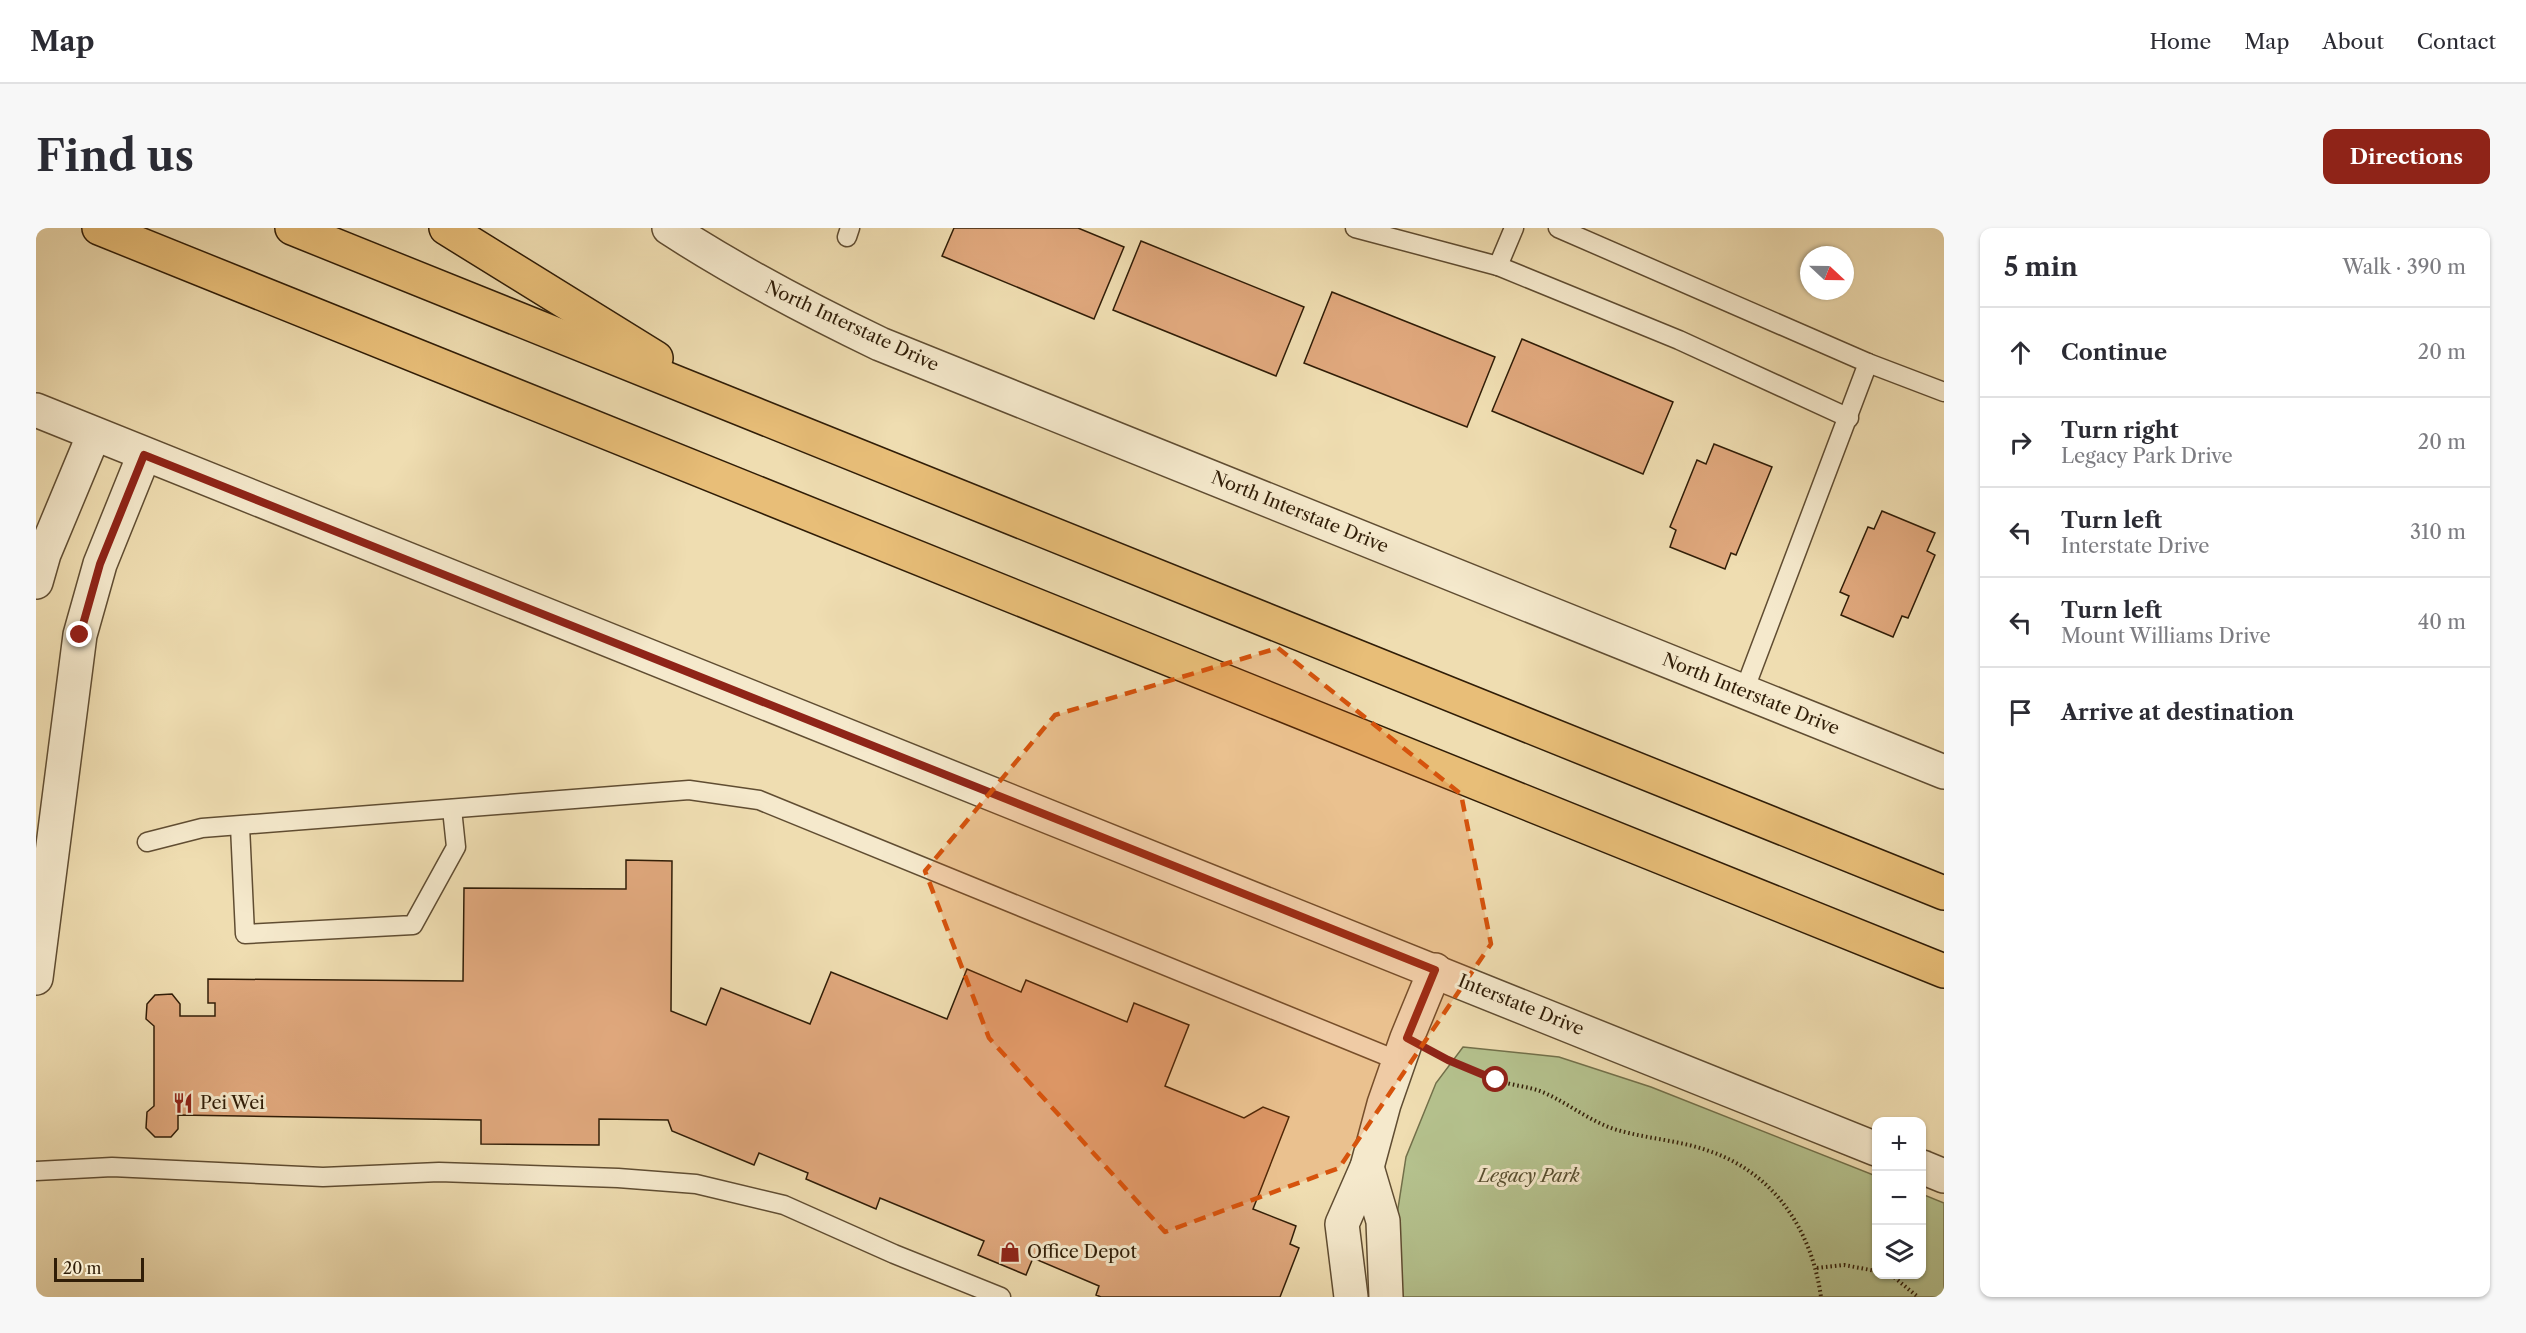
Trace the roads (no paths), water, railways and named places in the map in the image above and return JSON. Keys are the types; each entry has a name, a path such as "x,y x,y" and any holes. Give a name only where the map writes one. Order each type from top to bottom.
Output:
{"highway":[{"path":"99,228 1944,971"},
{"path":"292,228 1944,893"},
{"path":"446,228 731,405"}],"street":[{"name":"North Interstate Drive","path":"669,228 723,264 880,344 1944,771"},
{"path":"36,410 94,434 44,554 36,582"},
{"name":"Interstate Drive","path":"94,434 1435,970 1872,1147"},
{"path":"36,978 45,837 80,635 100,564 144,455"},
{"path":"1351,1297 1342,1224 1367,1167 1384,1104 1435,970"},
{"path":"1367,1167 1383,1221 1386,1297"},
{"path":"1926,1169 1944,1176"}],"lane":[{"path":"1355,228 1498,266 1679,340 1849,418"},
{"path":"1498,266 1514,228"},
{"path":"1558,228 1868,363 1944,392"},
{"path":"1744,691 1868,363"},
{"path":"147,842 202,828 689,790 759,800 1403,1050"},
{"path":"240,826 246,934 413,925 456,847 452,809"},
{"path":"36,1172 112,1167 323,1178 439,1172 618,1178 696,1184 784,1205 894,1254 1001,1297"}],"place":[{"name":"Pei Wei","path":"183,1103"},
{"name":"Office Depot","path":"1010,1252"}],"park label":[{"name":"Legacy Park","path":"1529,1176"}]}
